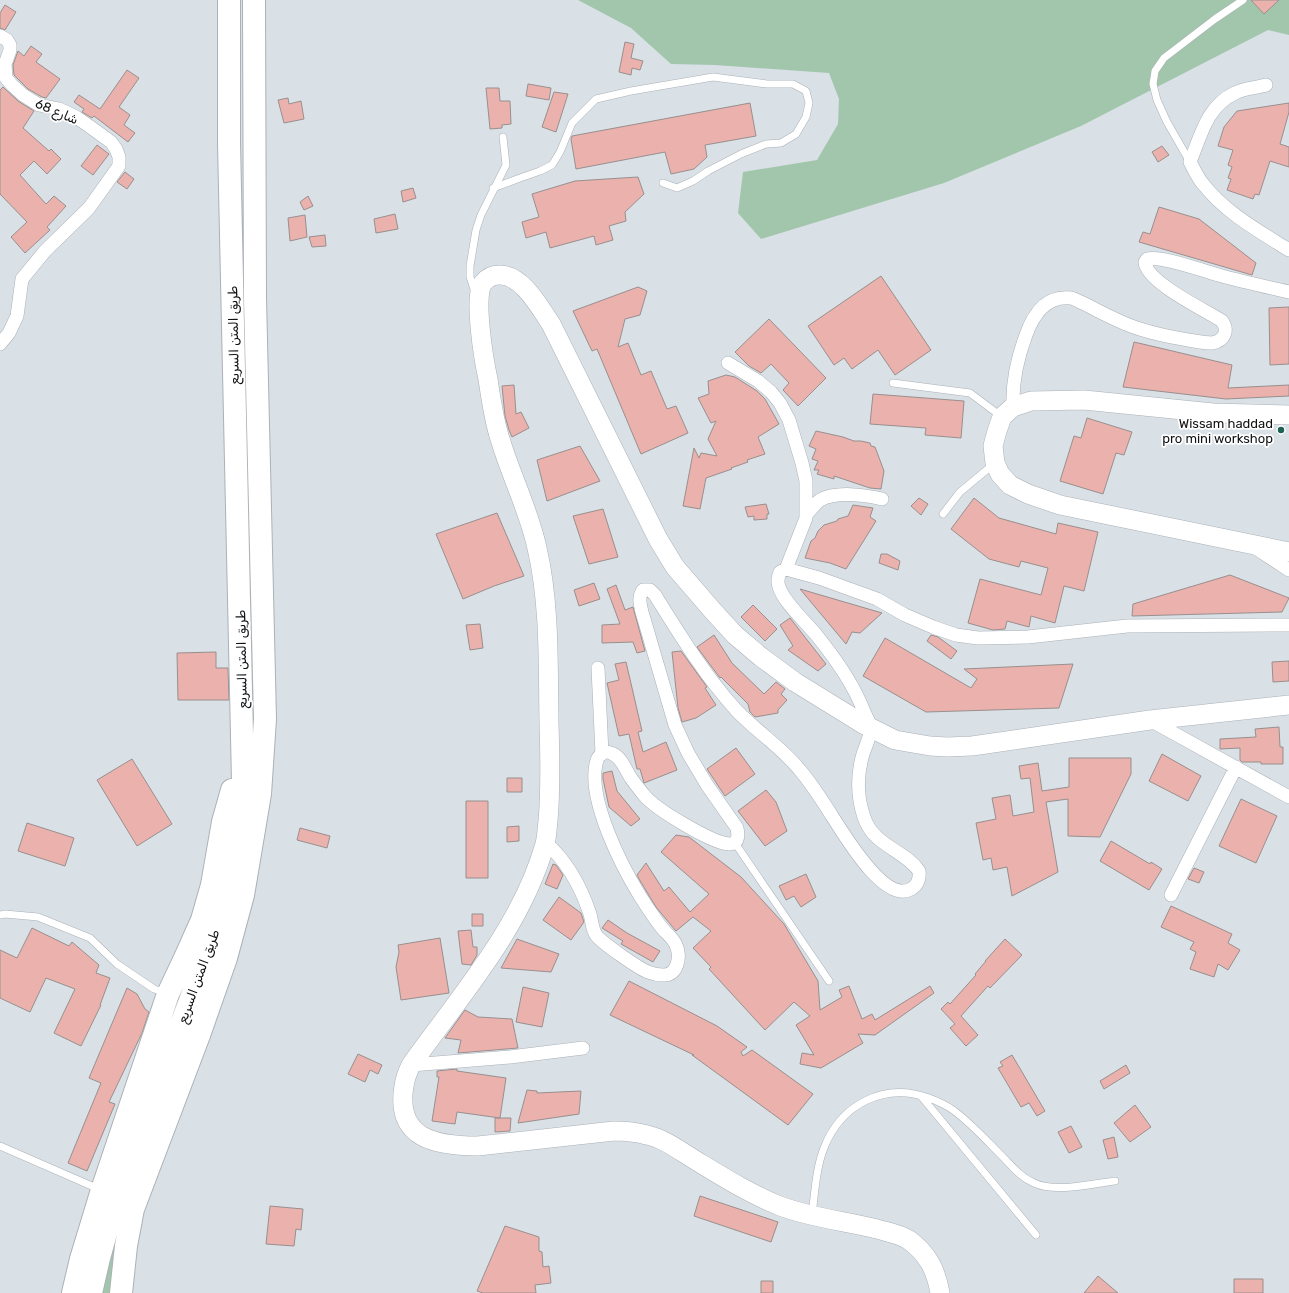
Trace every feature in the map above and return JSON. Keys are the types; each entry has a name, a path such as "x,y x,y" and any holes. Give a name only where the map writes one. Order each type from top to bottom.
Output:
{"highway":[{"name":"طريق المتن السريع","path":"91,1293 99,1258 109,1193 125,1168 213,941 229,878 239,824 243,782 243,753 229,143 229,0"},
{"name":"طريق المتن السريع","path":"121,1293 128,1235 134,1208 199,1035 226,958 243,895 260,794 265,719 255,298 254,0"},
{"path":"73,1293 81,1259 109,1193 168,994 202,920 212,884 224,822 243,753"},
{"path":"128,1235 133,1244 135,1254 134,1293"}],"street":[{"name":"شارع 68","path":"0,36 7,40 10,45 10,50 5,64 6,78 12,85 23,95 39,105 76,117 111,142 119,157 119,166 89,208 45,251 22,279 17,316 9,333 0,344"},
{"path":"1266,86 1236,92 1213,109 1190,162 1202,182 1223,205 1244,222 1289,250"},
{"path":"1289,292 1223,276 1168,260 1156,258 1147,259 1145,262 1146,268 1158,281 1222,321 1226,332 1223,338 1218,342 1210,343 1150,332 1126,324 1072,298 1053,300 1045,304 1036,313 1028,329 1015,370 1007,412 993,446 995,463 1000,474 1010,485 1028,494 1060,505 1289,552"},
{"path":"940,1293 938,1279 933,1267 922,1252 907,1239 853,1223 812,1216 781,1206 757,1196 726,1179 666,1142 648,1135 614,1131 478,1146 458,1146 440,1143 414,1131 406,1118 403,1104 404,1085 411,1065 490,958 504,935 531,880 545,842 549,807 550,757 546,631 542,579 537,548 529,519 501,442 494,418 484,358 478,300 481,285 488,278 496,275 505,275 522,284 532,297 551,324 658,539 675,567 712,611 735,635 761,657 795,682 871,729 895,740 912,744 960,747 1150,720 1289,705"},
{"path":"728,362 758,381 771,392 780,403 789,420 806,481 807,514"},
{"path":"1007,412 1032,401 1084,400 1212,413 1289,415"},
{"path":"786,569 807,514 819,501 828,497 860,494 882,499"},
{"path":"1249,543 1289,570"},
{"path":"545,842 561,859 576,882 590,914 596,934 603,941 647,972 667,976 671,974 675,970 678,962 679,955 676,944 654,917 628,876 602,815 596,793 594,776 597,758 608,752 614,754 646,797 673,818 692,829 729,844 735,843 738,840 738,834 737,828 707,785 688,754 675,725 642,612 640,596 643,590 650,590 655,596 681,638 724,696 751,724 799,768 864,864 886,885 898,890 908,891 917,884 920,875 919,871 911,862 883,844 872,832 864,818 860,803 858,782 860,764 871,729 856,691 848,676 782,594 779,588 778,578 780,572 786,569 819,578 877,599 905,614 941,630 956,635 978,638 1028,637 1127,626 1289,625"},
{"path":"598,668 602,754"},
{"path":"1150,720 1289,797"},
{"path":"1171,895 1236,767"},
{"path":"411,1065 510,1057 583,1048"}],"lane":[{"path":"1190,162 1167,122 1157,100 1153,84 1155,71 1164,58 1215,19 1243,0"},
{"path":"493,188 540,171 552,165 560,152 572,123 596,99 713,77 767,84 793,84 806,91 810,103 806,117 796,134 781,143 766,144 741,154 708,170 693,181 677,188 663,183"},
{"path":"478,300 470,276 470,266 480,215 506,165 503,136"},
{"path":"893,383 970,393 1007,412"},
{"path":"943,514 960,492 995,463"},
{"path":"735,843 829,981"},
{"path":"0,915 5,914 38,917 90,938 117,964 154,989 168,994"},
{"path":"812,1216 818,1166 824,1148 841,1120 863,1101 881,1094 902,1092 920,1095 952,1109 985,1138 1022,1177 1035,1184 1070,1187 1115,1181"},
{"path":"920,1095 1036,1235"},
{"path":"0,1146 109,1193"}],"green space":[{"path":"578,0 1289,0 1289,35 1268,30 1081,126 944,183 761,239 738,213 743,172 817,160 838,124 839,99 829,73 715,65 671,64 631,28"},
{"path":"124,1207 114,1293 101,1293 107,1266"}],"building":[{"path":"1251,0 1279,0 1264,14"},
{"path":"5,5 16,12 5,30 0,28 0,13"},
{"path":"625,42 634,44 631,58 643,61 640,70 632,68 631,75 619,72"},
{"path":"31,46 42,54 36,62 60,79 46,98 28,89 14,75 13,65 18,51 24,56"},
{"path":"127,70 139,78 119,107 130,115 124,125 135,133 128,142 94,116 92,118 82,112 84,109 74,102 79,95 100,109"},
{"path":"528,84 551,88 549,100 526,96"},
{"path":"3,87 18,101 34,111 23,128 49,151 51,149 61,159 47,174 34,161 20,175 46,204 54,196 66,206 47,227 50,230 25,253 11,237 27,222 0,194 0,90"},
{"path":"486,88 499,88 500,101 510,101 511,124 502,125 502,128 490,129"},
{"path":"554,92 568,94 556,132 542,127"},
{"path":"288,98 289,104 301,101 304,119 284,123 278,100"},
{"path":"750,103 756,136 705,145 707,157 694,169 671,174 665,152 576,169 571,139 572,136"},
{"path":"1289,103 1289,112 1280,144 1289,147 1289,167 1270,161 1259,195 1255,194 1253,199 1227,190 1231,179 1228,178 1232,167 1228,165 1233,150 1218,146 1224,127 1237,111"},
{"path":"97,145 109,154 93,175 81,166"},
{"path":"1162,146 1169,155 1158,162 1152,152"},
{"path":"125,172 134,179 127,189 117,182"},
{"path":"638,177 644,194 625,212 626,221 609,226 613,240 596,245 594,236 550,248 546,232 526,238 522,222 539,217 532,194 575,181"},
{"path":"413,188 416,198 403,202 401,191"},
{"path":"308,196 313,206 304,210 300,202"},
{"path":"1159,207 1199,219 1256,263 1252,275 1139,242 1143,232 1150,234"},
{"path":"395,214 398,229 376,233 374,219"},
{"path":"305,215 307,237 290,241 288,218"},
{"path":"325,235 326,246 312,247 309,237"},
{"path":"881,276 931,350 895,375 878,350 852,369 844,358 834,365 808,326"},
{"path":"638,287 647,291 640,315 625,319 618,347 628,343 641,375 651,371 667,409 676,406 688,433 641,454 597,349 592,351 573,311"},
{"path":"1289,307 1289,364 1270,365 1269,308"},
{"path":"769,319 826,378 798,406 783,390 789,383 771,364 761,373 749,366 735,352"},
{"path":"1134,342 1232,365 1228,388 1289,385 1289,396 1226,399 1123,387"},
{"path":"726,375 735,377 757,391 765,399 779,424 758,437 765,454 747,460 748,462 731,468 732,469 706,478 700,509 683,506 694,448 699,458 701,453 717,456 708,439 716,421 711,423 698,398 709,394 708,381"},
{"path":"514,385 516,414 521,412 529,428 512,437 505,416 502,386"},
{"path":"873,394 964,401 961,438 925,435 926,428 870,424"},
{"path":"1087,418 1132,432 1124,455 1116,453 1103,494 1060,481 1074,436 1081,438"},
{"path":"816,431 854,441 870,443 871,446 875,447 884,471 881,489 870,488 834,476 834,479 817,474 819,470 814,470 818,461 812,459 816,449 809,446"},
{"path":"580,446 600,481 547,501 537,460"},
{"path":"919,498 928,504 921,515 911,506"},
{"path":"974,498 999,518 1056,534 1058,523 1098,532 1084,591 1064,586 1055,623 1031,616 1029,627 1007,621 1005,629 993,630 968,623 980,579 1041,595 1048,568 1021,561 1019,567 989,559 951,529"},
{"path":"766,504 769,514 767,514 767,519 754,520 754,516 748,517 745,507"},
{"path":"853,505 873,508 870,517 876,521 846,569 830,563 805,558 811,541 815,538 818,531 824,525 848,516"},
{"path":"603,509 618,557 589,564 573,516"},
{"path":"497,513 524,576 494,586 463,599 436,534"},
{"path":"881,554 887,554 900,561 898,570 879,563"},
{"path":"1230,575 1289,598 1282,612 1132,616 1133,604"},
{"path":"594,583 600,599 579,606 574,590"},
{"path":"616,585 625,610 633,607 645,651 637,653 633,642 602,643 602,625 620,624 607,589"},
{"path":"800,589 882,613 860,633 852,632 846,644"},
{"path":"753,605 777,629 765,641 741,617"},
{"path":"790,618 826,664 818,671 788,650 793,646 780,625"},
{"path":"480,624 483,648 470,650 466,625"},
{"path":"714,635 732,663 764,694 776,682 785,689 781,694 787,700 778,710 778,713 755,717 750,712 748,704 721,677 720,678 697,647"},
{"path":"931,635 938,637 957,651 951,659 927,641"},
{"path":"885,638 971,688 977,679 964,669 1073,664 1059,708 926,712 863,676"},
{"path":"681,651 707,687 705,688 716,705 696,718 682,722 678,708 672,652"},
{"path":"216,652 216,668 228,668 229,700 178,700 177,653"},
{"path":"1289,661 1289,681 1273,682 1272,662"},
{"path":"626,662 642,731 638,732 643,752 666,742 677,770 644,783 640,769 637,769 629,734 619,736 607,683 619,680 615,664"},
{"path":"1279,727 1280,747 1283,747 1283,764 1242,762 1240,760 1240,748 1220,749 1220,739 1256,737 1255,729"},
{"path":"736,748 755,774 725,796 707,769"},
{"path":"1162,754 1201,776 1188,801 1149,781"},
{"path":"1069,758 1131,758 1131,774 1100,837 1068,836 1068,799 1046,802 1058,872 1012,896 1007,867 993,870 991,858 983,860 976,823 996,819 992,798 1010,795 1013,816 1034,812 1030,778 1021,779 1019,766 1038,763 1042,791 1069,787"},
{"path":"132,759 172,824 137,846 97,780"},
{"path":"612,771 617,791 640,819 631,826 609,807 603,773"},
{"path":"507,778 522,778 522,792 507,792"},
{"path":"766,790 776,802 787,831 765,846 738,811"},
{"path":"1241,799 1277,816 1256,863 1219,846"},
{"path":"466,801 488,801 488,878 466,878"},
{"path":"27,823 74,838 65,866 18,851"},
{"path":"519,826 519,841 507,842 507,827"},
{"path":"300,828 330,836 327,848 297,840"},
{"path":"676,835 689,837 741,877 784,924 818,981 820,1010 842,997 839,990 849,986 862,1019 872,1014 875,1020 930,986 934,993 875,1035 858,1034 863,1043 821,1068 800,1064 802,1053 814,1055 796,1025 810,1016 794,1002 765,1030 709,969 711,967 693,948 711,931 693,917 676,931 656,907 639,879 637,875 646,863 664,891 669,887 690,912 709,894 661,852"},
{"path":"1111,841 1150,864 1151,862 1162,869 1149,890 1100,861"},
{"path":"553,864 556,865 563,875 557,889 545,884"},
{"path":"1194,868 1204,872 1199,883 1188,879"},
{"path":"806,874 816,897 801,907 794,896 786,900 779,886"},
{"path":"559,897 581,913 584,922 571,940 543,920"},
{"path":"1171,906 1232,934 1228,943 1240,950 1228,970 1218,964 1214,977 1190,969 1196,952 1190,949 1194,942 1161,927"},
{"path":"472,914 483,914 483,926 472,926"},
{"path":"608,920 627,933 660,951 653,962 621,944 623,941 602,928"},
{"path":"32,928 69,946 72,942 99,965 96,973 110,978 101,1005 81,1046 54,1033 75,989 46,978 30,1012 0,998 0,950 17,958"},
{"path":"471,930 473,947 477,947 477,955 471,965 462,964 458,931"},
{"path":"440,938 449,993 401,1000 396,967 399,952 398,945"},
{"path":"517,939 559,954 551,972 501,968"},
{"path":"1005,939 1022,955 990,988 988,986 961,1016 978,1035 966,1046 950,1028 955,1024 941,1009 948,1002 950,1004"},
{"path":"629,981 717,1026 747,1047 741,1052 743,1056 752,1050 813,1094 788,1125 692,1055 694,1055 610,1015"},
{"path":"523,987 549,993 542,1027 516,1022"},
{"path":"127,988 137,994 145,1009 149,1012 142,1033 109,1102 115,1104 87,1171 68,1163 101,1083 89,1078"},
{"path":"465,1010 478,1017 512,1019 518,1048 458,1053 461,1040 445,1038"},
{"path":"358,1054 382,1065 378,1074 370,1070 365,1082 348,1074"},
{"path":"1012,1055 1045,1111 1037,1116 1029,1103 1021,1107 998,1068 1003,1066 1000,1062"},
{"path":"1126,1065 1130,1073 1104,1089 1100,1081"},
{"path":"457,1069 457,1071 506,1078 500,1118 457,1112 455,1124 432,1121 439,1077 437,1077 437,1071"},
{"path":"527,1090 537,1091 537,1093 581,1091 579,1114 518,1123"},
{"path":"1135,1105 1151,1127 1130,1142 1114,1123"},
{"path":"495,1118 511,1118 510,1131 495,1132"},
{"path":"1071,1126 1082,1147 1069,1153 1058,1132"},
{"path":"1114,1137 1118,1157 1108,1159 1103,1140"},
{"path":"700,1196 778,1222 771,1242 694,1216"},
{"path":"270,1206 303,1209 301,1230 296,1229 294,1246 266,1244"},
{"path":"505,1226 539,1237 539,1251 542,1252 543,1267 549,1266 551,1283 535,1285 536,1293 483,1293 477,1291"},
{"path":"1098,1276 1118,1293 1084,1293"},
{"path":"1234,1279 1263,1279 1263,1293 1234,1293"},
{"path":"761,1281 773,1281 773,1293 761,1293"}],"place":[{"name":"Wissam haddad pro mini workshop","path":"1281,430"}]}
